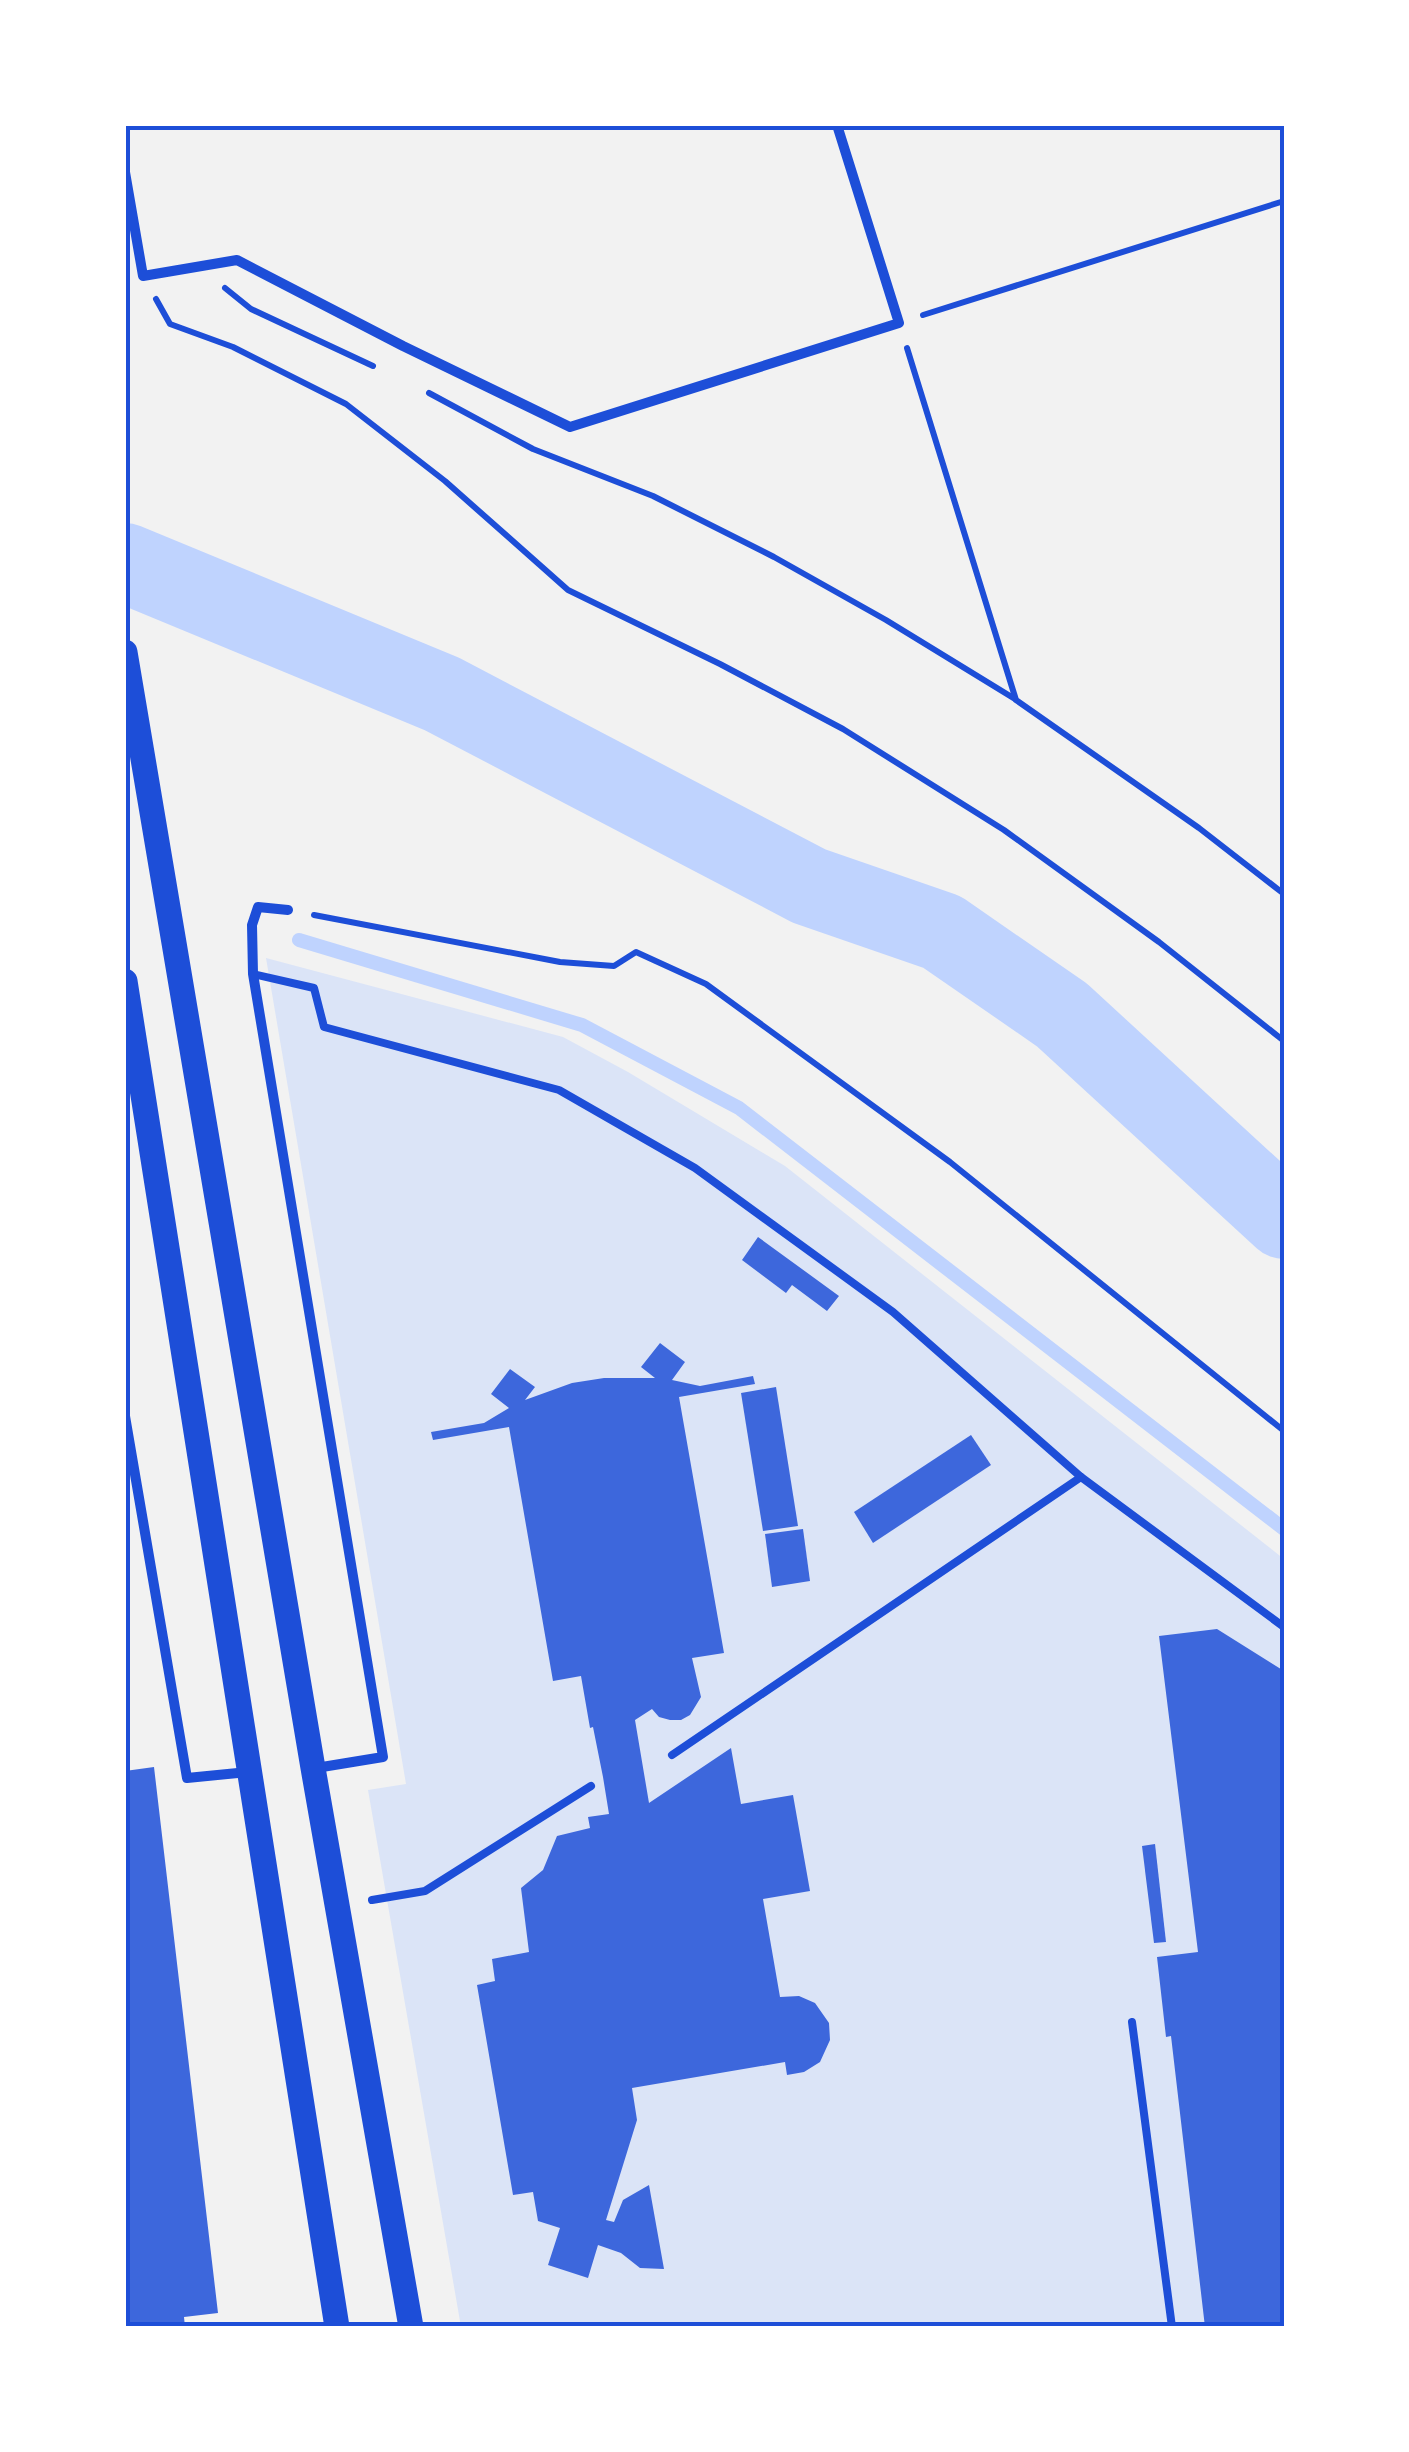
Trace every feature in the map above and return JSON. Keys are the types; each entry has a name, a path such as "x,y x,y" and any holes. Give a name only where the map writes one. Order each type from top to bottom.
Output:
{"main road":[{"path":"125,652 411,2327"},
{"path":"125,982 337,2327"}],"street":[{"path":"125,172 144,276 237,260 570,427 899,323 837,125"},
{"path":"288,910 258,907 252,925 253,974 383,1757 313,1768"},
{"path":"125,1416 186,1778 250,1772"}],"lane":[{"path":"253,974 314,988 324,1027 559,1090 695,1168 892,1312 1081,1478 1284,1627"},
{"path":"672,1755 1081,1478"},
{"path":"372,1900 425,1891 591,1786"},
{"path":"1132,2022 1172,2327"}],"path":[{"path":"1016,700 899,323 1284,201"},
{"path":"206,265 223,286 251,309 374,366"},
{"path":"144,276 170,324 233,347 346,404 445,480 568,590 720,664 843,730 1004,830 1159,942 1284,1041"},
{"path":"424,390 533,449 653,496 886,620 1016,700 1200,828 1284,894"},
{"path":"288,910 560,962 614,966 636,952 706,984 950,1162 1284,1431"}],"shaded area":[{"path":"266,958 563,1037 628,1072 785,1166 1284,1559 1284,2327 461,2327 368,1790 406,1784"}],"building":[{"path":"758,1237 839,1296 827,1311 792,1285 786,1293 742,1260"},
{"path":"660,1343 685,1362 672,1380 700,1386 753,1376 755,1384 679,1397 724,1653 692,1658 701,1697 690,1715 670,1720 659,1717 652,1709 635,1720 649,1803 731,1748 741,1804 793,1795 810,1891 763,1899 780,1997 799,1996 815,2003 829,2023 830,2040 820,2062 804,2072 787,2075 785,2062 632,2088 637,2120 606,2220 614,2222 623,2200 649,2185 664,2269 640,2268 621,2253 598,2245 588,2278 548,2265 560,2228 538,2221 533,2192 513,2195 477,1985 495,1981 492,1959 529,1952 521,1888 543,1870 557,1836 590,1828 588,1817 609,1814 603,1777 581,1676 553,1681 509,1427 433,1440 431,1432 484,1423 509,1408 491,1394 510,1369 535,1387 525,1400 572,1383 604,1378 655,1378 641,1367"},
{"path":"776,1387 798,1526 763,1531 741,1393"},
{"path":"971,1435 991,1465 873,1543 854,1512"},
{"path":"803,1529 810,1581 772,1587 765,1534"},
{"path":"1217,1629 1284,1671 1284,2327 1205,2327 1171,2036 1166,2037 1157,1957 1198,1952 1159,1636"},
{"path":"154,1767 218,2313 184,2317 185,2327 125,2327 125,1771"},
{"path":"1155,1844 1166,1942 1154,1943 1142,1846"}],"waterway":[{"path":"125,563 442,694 809,886 942,932 1062,1015 1284,1219"},
{"path":"299,940 582,1025 739,1108 1284,1529"}]}
